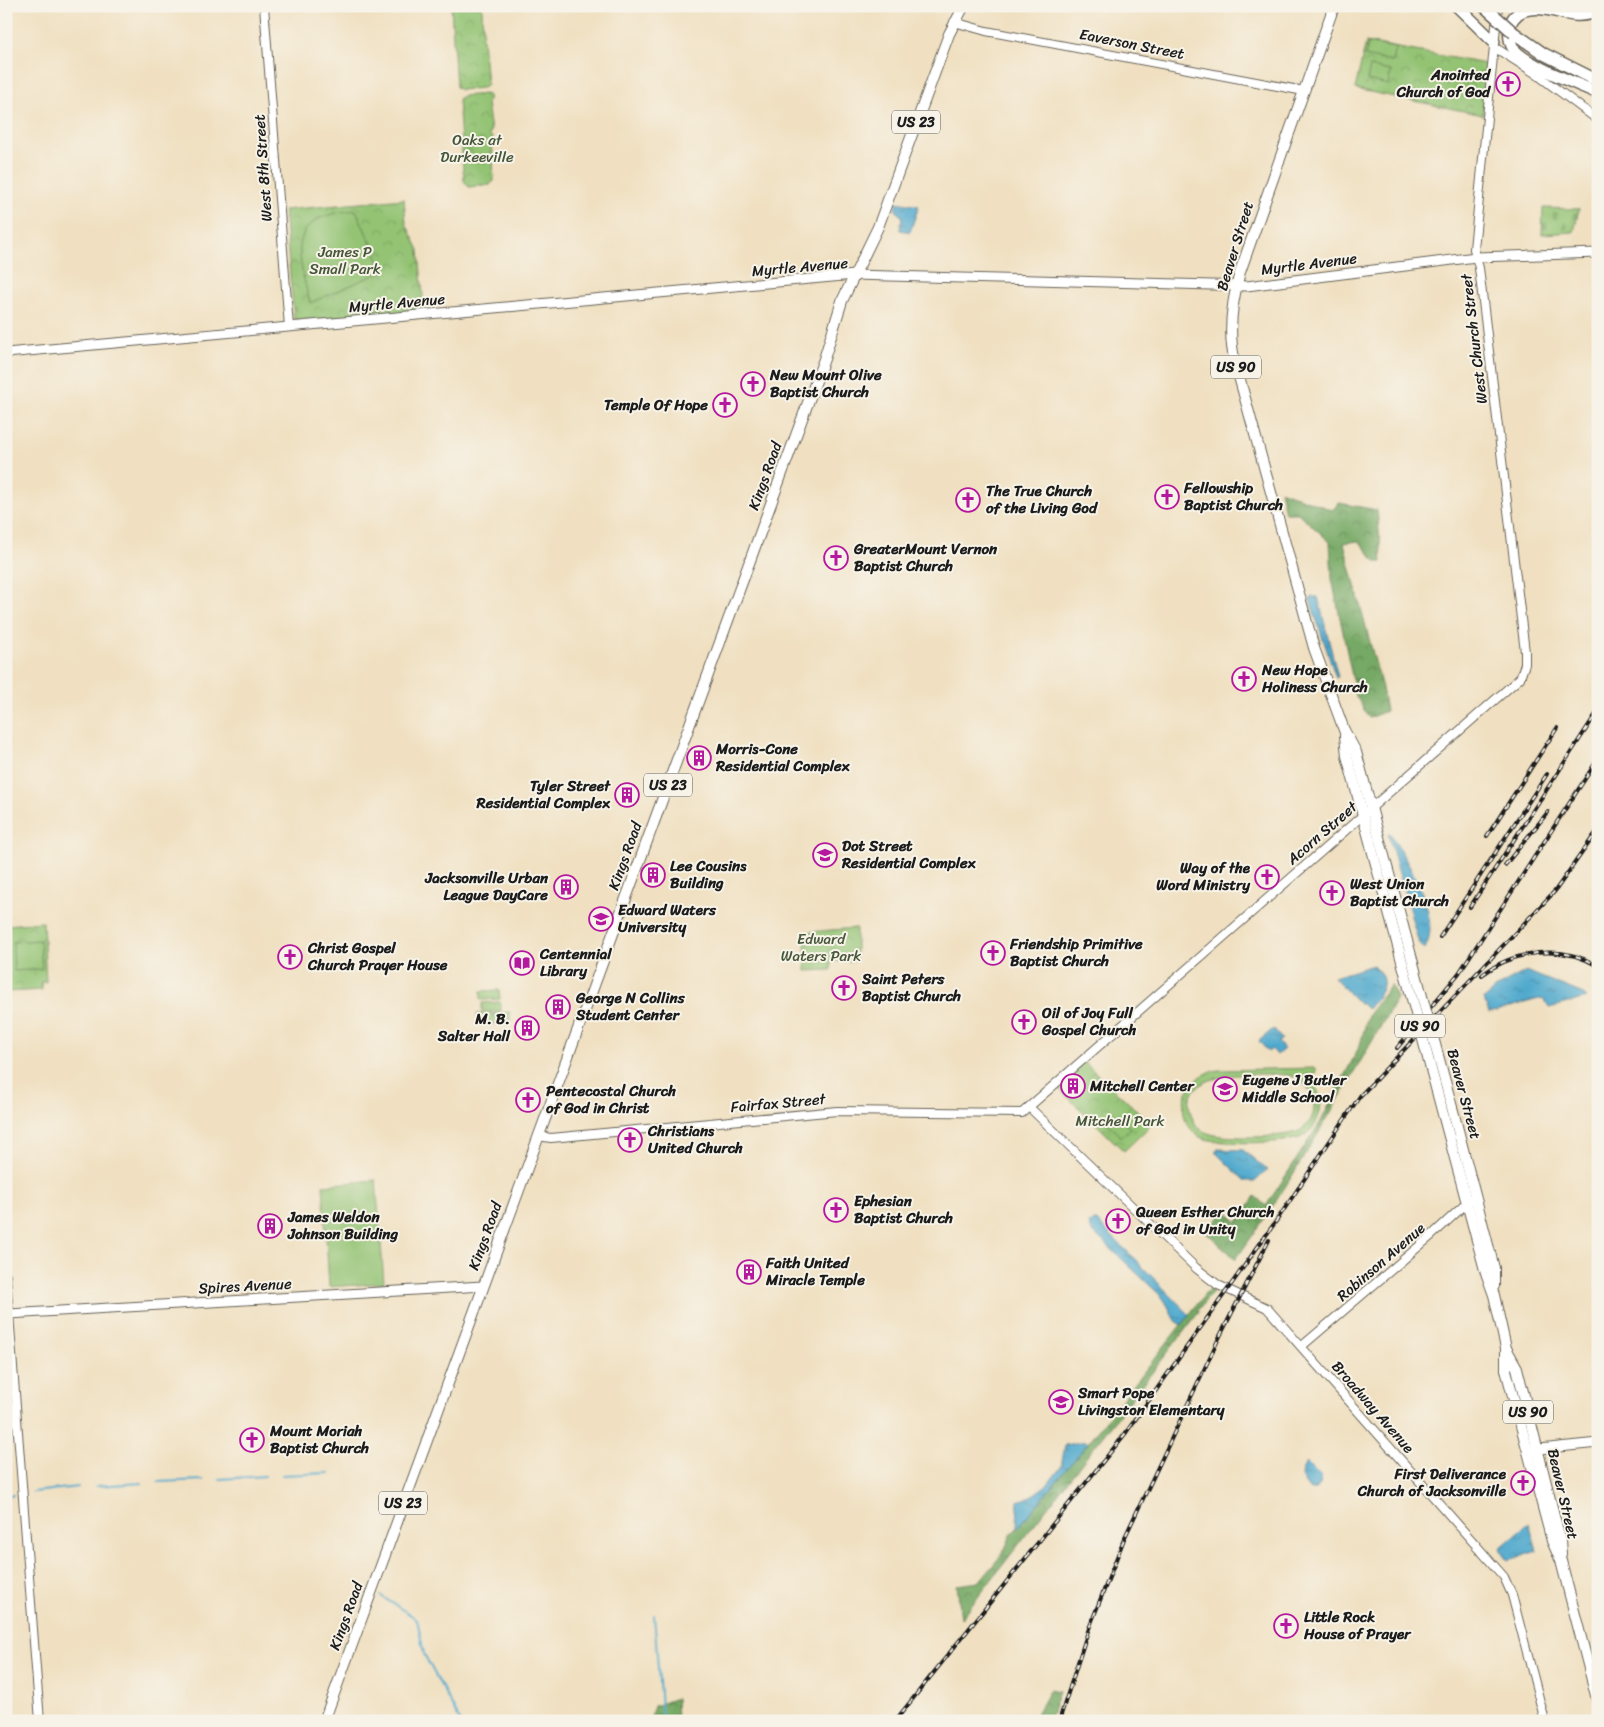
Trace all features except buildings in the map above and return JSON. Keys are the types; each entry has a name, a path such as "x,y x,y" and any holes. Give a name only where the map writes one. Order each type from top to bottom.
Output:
{"highway":[{"path":"1457,6 1494,44"},
{"path":"1484,6 1514,33 1544,54 1598,79"},
{"path":"1492,6 1514,33"},
{"path":"1565,6 1581,10 1598,10"},
{"path":"1598,10 1575,16 1528,9 1514,18 1509,34 1512,46 1523,57 1598,93"}],"main road":[{"name":"Kings Road","path":"324,1721 824,360 842,301 878,227 954,22 964,6"},
{"name":"Beaver Street","path":"1334,6 1236,286 1230,329 1233,354 1314,648 1344,730 1356,752 1401,938 1448,1112 1475,1195 1494,1268 1494,1295"},
{"name":"Myrtle Avenue","path":"6,353 854,275 1236,286 1476,257 1598,253"},
{"name":"Beaver Street","path":"1344,730 1347,756 1363,816 1401,938"},
{"name":"Beaver Street","path":"1448,1112 1467,1203 1485,1270 1494,1295 1506,1348 1506,1370 1533,1450 1552,1541 1561,1561 1598,1703"},
{"name":"Spires Avenue","path":"9,1314 483,1286"},
{"path":"1533,1450 1598,1444"}],"street":[{"name":"West 8th Street","path":"264,6 289,327"},
{"name":"West Church Street","path":"1498,6 1475,227 1476,257 1483,296 1525,652 1524,669"},
{"name":"Eaverson Street","path":"954,22 986,31 1304,91"},
{"path":"1494,44 1598,120"},
{"name":"Acorn Street","path":"1022,1113 1516,682 1524,669"},
{"name":"Broadway Avenue","path":"1029,1107 1196,1268 1218,1285 1268,1308 1504,1577 1512,1595 1545,1721"},
{"name":"Fairfax Street","path":"538,1136 551,1138 837,1112 1022,1113"},
{"name":"Robinson Avenue","path":"1302,1346 1431,1236 1475,1195"},
{"path":"6,1275 40,1721"}],"green space":[{"name":"Oaks at Durkeeville","path":"451,6 482,6 483,34 481,36 483,39 487,84 483,88 460,90 456,87"},
{"path":"1366,42 1486,64 1483,115 1355,89"},
{"path":"1368,43 1396,48 1393,62 1365,56"},
{"path":"1370,67 1391,71 1388,85 1367,80"},
{"name":"Oaks at Durkeeville","path":"485,94 489,96 487,103 491,131 489,135 492,137 494,181 490,185 469,187 464,181 458,99 463,96"},
{"name":"James P Small Park","path":"404,199 406,224 419,250 424,310 301,322 294,319 284,210"},
{"path":"1543,208 1579,209 1574,232 1542,234"},
{"path":"356,210 383,271 310,303 301,267 300,252 302,239 307,228 317,220 333,214"},
{"path":"1280,490 1332,510 1339,503 1377,510 1382,562 1376,562 1359,541 1344,543 1382,688 1386,711 1369,718 1356,696 1332,579 1330,542 1298,513 1285,513"},
{"path":"43,922 46,982 41,982 42,990 6,992 6,925"},
{"name":"Edward Waters Park","path":"856,928 856,961 831,961 831,970 806,971 805,934 808,932"},
{"path":"40,940 42,969 14,971 13,942"},
{"path":"1391,985 1397,998 1300,1164 1236,1259 1206,1232 1225,1211 1238,1222 1255,1196 1266,1206 1320,1123 1360,1045 1368,1015"},
{"path":"499,990 500,999 481,1000 481,991"},
{"path":"500,1002 501,1011 482,1012 482,1003"},
{"path":"510,1012 510,1023 478,1025 477,1014 493,1013 494,1018 494,1013"},
{"name":"Mitchell Park","path":"1084,1062 1152,1124 1124,1151 1056,1086"},
{"path":"1316,1068 1316,1074 1306,1075 1311,1080 1319,1096 1320,1107 1316,1123 1302,1137 1279,1142 1248,1143 1207,1140 1200,1137 1191,1129 1185,1119 1183,1108 1185,1098 1197,1079 1207,1073 1219,1070","holes":["1259,1074 1288,1075 1297,1078 1309,1090 1313,1098 1314,1107 1313,1115 1308,1123 1301,1130 1294,1133 1257,1137 1218,1136 1202,1130 1197,1126 1192,1117 1190,1101 1195,1089 1207,1081 1223,1077"]},
{"path":"1113,1113 1130,1128 1121,1137 1105,1121"},
{"path":"376,1180 384,1283 329,1287 323,1185"},
{"path":"1210,1288 1213,1292 1198,1310 1199,1312 961,1619 957,1585 979,1582 1003,1553 1011,1535 1088,1443"},
{"path":"1050,1689 1059,1691 1049,1721 1032,1721"},
{"path":"676,1698 677,1721 650,1721 654,1706"}],"water":[{"path":"897,202 919,206 910,232 900,230 902,217 895,209"},
{"path":"1312,597 1318,597 1338,677 1336,678 1310,600"},
{"path":"1390,833 1421,890 1426,905 1430,921 1429,936 1425,949 1419,944 1388,834"},
{"path":"1373,965 1379,971 1383,982 1380,993 1368,1009 1353,998 1334,977"},
{"path":"1526,971 1581,993 1587,998 1549,1008 1544,1000 1539,999 1489,1013 1484,999 1499,986"},
{"path":"1273,1029 1282,1039 1278,1042 1284,1049 1277,1055 1272,1049 1268,1052 1259,1041"},
{"path":"1217,1149 1243,1150 1267,1170 1256,1181 1245,1181 1217,1154"},
{"path":"1092,1221 1097,1221 1189,1314 1183,1324 1179,1324 1176,1321 1161,1296 1091,1230 1089,1224"},
{"path":"1086,1441 1088,1443 1017,1529 1018,1501 1030,1497 1048,1484 1061,1467 1065,1445"},
{"path":"1307,1463 1321,1478 1320,1485 1312,1490 1304,1483 1301,1476 1302,1470"},
{"path":"1529,1523 1537,1551 1509,1560 1505,1558 1500,1548"}],"waterway":[{"path":"282,1475 329,1473"},
{"path":"220,1479 265,1476"},
{"path":"158,1482 203,1480"},
{"path":"96,1486 142,1483"},
{"path":"33,1492 78,1487"},
{"path":"6,1495 13,1495"},
{"path":"381,1596 417,1619 424,1654 460,1721"},
{"path":"654,1615 662,1721"}],"railway":[{"path":"1470,907 1598,711"},
{"path":"1487,836 1557,728"},
{"path":"1397,1048 1459,973 1598,759"},
{"path":"1440,937 1547,774"},
{"path":"1505,865 1548,812"},
{"path":"895,1721 1125,1434 1279,1217 1360,1096 1555,891 1598,830"},
{"path":"1482,975 1509,960 1523,955 1538,953 1569,955 1584,959 1598,966"},
{"path":"1059,1721 1088,1631 1124,1539 1218,1340 1269,1240"}],"place":[{"name":"Anointed Church of God","path":"1508,84"},
{"name":"New Mount Olive Baptist Church","path":"753,384"},
{"name":"Temple Of Hope","path":"725,405"},
{"name":"Fellowship Baptist Church","path":"1167,497"},
{"name":"The True Church of the Living God","path":"968,500"},
{"name":"GreaterMount Vernon Baptist Church","path":"836,558"},
{"name":"New Hope Holiness Church","path":"1244,679"},
{"name":"Morris-Cone Residential Complex","path":"699,758"},
{"name":"Tyler Street Residential Complex","path":"627,795"},
{"name":"Dot Street Residential Complex","path":"825,855"},
{"name":"Lee Cousins Building","path":"653,875"},
{"name":"Way of the Word Ministry","path":"1267,877"},
{"name":"Jacksonville Urban League DayCare","path":"566,887"},
{"name":"West Union Baptist Church","path":"1332,893"},
{"name":"Edward Waters University","path":"601,919"},
{"name":"Friendship Primitive Baptist Church","path":"993,953"},
{"name":"Christ Gospel Church Prayer House","path":"290,957"},
{"name":"Centennial Library","path":"522,963"},
{"name":"Saint Peters Baptist Church","path":"844,988"},
{"name":"George N Collins Student Center","path":"558,1007"},
{"name":"Oil of Joy Full Gospel Church","path":"1024,1022"},
{"name":"M. B. Salter Hall","path":"527,1028"},
{"name":"Mitchell Center","path":"1073,1086"},
{"name":"Eugene J Butler Middle School","path":"1225,1089"},
{"name":"Pentecostal Church of God in Christ","path":"528,1100"},
{"name":"Christians United Church","path":"630,1140"},
{"name":"Ephesian Baptist Church","path":"836,1210"},
{"name":"Queen Esther Church of God in Unity","path":"1118,1221"},
{"name":"James Weldon Johnson Building","path":"270,1226"},
{"name":"Faith United Miracle Temple","path":"749,1272"},
{"name":"Smart Pope Livingston Elementary","path":"1061,1402"},
{"name":"Mount Moriah Baptist Church","path":"252,1440"},
{"name":"First Deliverance Church of Jacksonville","path":"1523,1483"},
{"name":"Little Rock House of Prayer","path":"1286,1626"}]}
